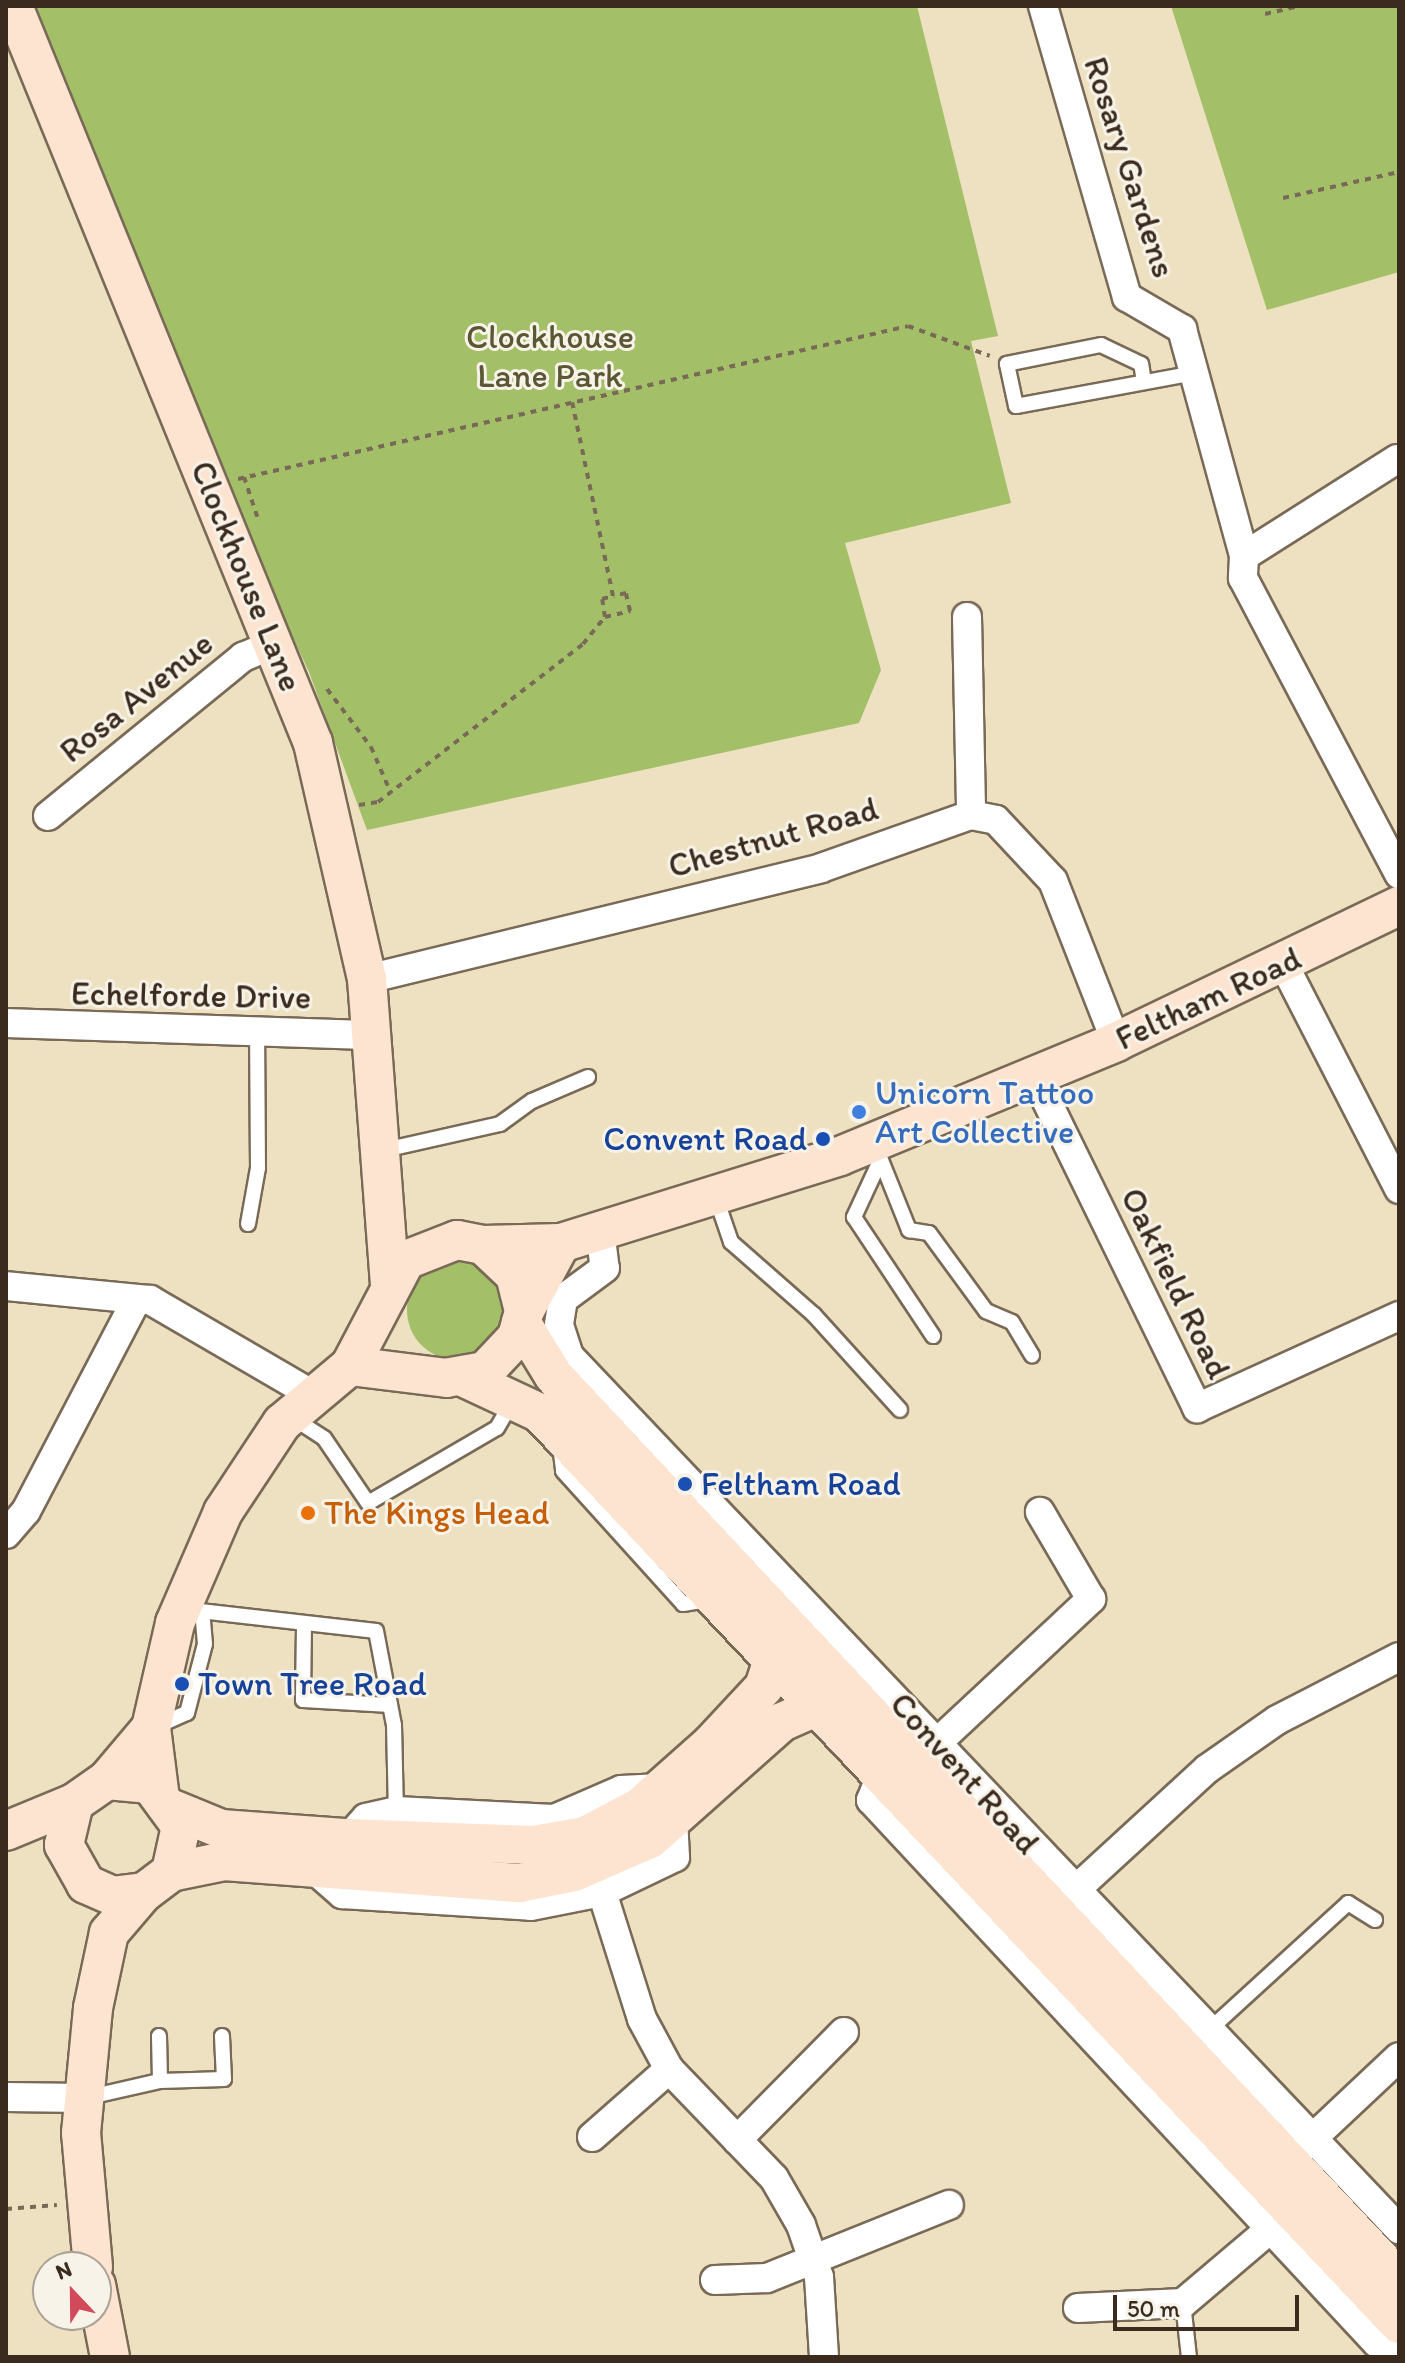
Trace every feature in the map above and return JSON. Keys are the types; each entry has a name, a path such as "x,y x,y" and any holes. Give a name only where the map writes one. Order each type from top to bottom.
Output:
{"main road":[{"name":"Clockhouse Lane","path":"13,6 229,483 276,643 331,811 367,979 375,1035 388,1294"},
{"name":"Feltham Road","path":"483,1245 561,1243 715,1194 877,1152 1399,906"},
{"path":"380,1162 436,1242"},
{"path":"11,1830 74,1803 107,1780 151,1728 223,1512 300,1404 350,1366 406,1260 436,1242 483,1245 515,1275 522,1317"},
{"path":"350,1366 444,1375 508,1352 522,1317 561,1243"},
{"path":"388,1294 392,1340 444,1375"},
{"name":"Convent Road","path":"522,1317 554,1376 714,1600 1399,2324"},
{"name":"Convent Road","path":"444,1375 514,1398 582,1413 828,1667 1064,1900 1300,2149 1399,2279"},
{"path":"100,1890 157,1882 224,1861 520,1883 612,1860 667,1803 764,1687 772,1662"},
{"path":"107,1780 133,1779 221,1829 348,1838 533,1845 585,1836 667,1803 782,1722 815,1707"},
{"path":"109,1933 157,1882 182,1834 167,1800 151,1728"},
{"path":"67,1857 65,1824 74,1803"},
{"path":"11,1830 67,1857 100,1890 109,1933 85,2098 84,2203 91,2251"},
{"path":"105,2331 110,2357"}],"street":[{"name":"Rosary Gardens","path":"1043,6 1127,297 1182,329 1244,556 1243,578 1399,874"},
{"path":"1244,556 1397,459"},
{"path":"967,617 971,815 996,820 1053,881 1116,1042"},
{"name":"Rosa Avenue","path":"48,816 243,657 276,643"},
{"name":"Chestnut Road","path":"367,979 821,868 971,815"},
{"path":"1283,963 1399,1189"},
{"name":"Echelforde Drive","path":"6,1023 375,1035"},
{"name":"Oakfield Road","path":"1035,1077 1197,1408 1399,1316"},
{"name":"Convent Road","path":"600,1230 605,1268 563,1299 559,1325 582,1413 940,1740 1064,1900 1208,2031 1300,2149 1399,2229"},
{"path":"6,1286 137,1299 197,1323 300,1404"},
{"path":"6,1534 26,1511 137,1299"},
{"path":"940,1740 1091,1599 1040,1512"},
{"path":"1064,1900 1219,1761 1277,1720 1399,1657"},
{"name":"Convent Road","path":"880,1778 871,1800 1377,2343 1399,2349"},
{"path":"310,1866 342,1894 531,1906 602,1892 675,1857 667,1803 621,1790 554,1819 396,1811 366,1818 348,1838"},
{"path":"602,1892 642,2019 669,2069 774,2178 814,2262 824,2357"},
{"path":"737,2140 844,2032"},
{"path":"1300,2149 1399,2057"},
{"path":"592,2137 669,2069"},
{"path":"6,2097 85,2098"},
{"path":"715,2280 767,2278 814,2262 949,2205"},
{"path":"1078,2308 1183,2303 1269,2230"}],"lane":[{"path":"1144,382 1141,364 1101,345 1007,364 1016,406 1194,373"},
{"path":"248,1224 258,1168 257,1030"},
{"path":"380,1162 500,1124 532,1101 588,1077"},
{"path":"877,1152 854,1217 933,1336"},
{"path":"877,1152 909,1230 929,1233 986,1311 1012,1322 1032,1355"},
{"path":"715,1194 731,1242 814,1315 900,1410"},
{"path":"300,1404 368,1503 497,1428 514,1398"},
{"path":"191,1610 304,1626 376,1631 390,1705 396,1811"},
{"path":"304,1626 303,1700 390,1705"},
{"path":"1208,2031 1348,1903 1375,1920"},
{"path":"159,2036 160,2081"},
{"path":"85,2098 160,2081 224,2079 222,2036"},
{"path":"1183,2303 1189,2357"}],"path":[{"path":"1265,14 1300,6"},
{"path":"1283,198 1399,172"},
{"path":"263,533 229,483 908,326 1007,364"},
{"path":"572,402 613,596"},
{"path":"331,811 378,802 583,644 605,617 630,611 626,593 602,599 605,617"},
{"path":"325,684 338,711 371,747 390,791"},
{"path":"6,2209 84,2203"}],"green space":[{"name":"Clockhouse Lane Park","path":"33,6 917,6 998,336 971,341 1011,503 845,543 881,670 859,723 367,830 309,672 243,531"},
{"path":"1171,6 1399,6 1399,272 1267,310"},
{"path":"457,1260 476,1264 493,1274 503,1291 507,1310 503,1329 493,1346 476,1356 457,1360 438,1356 421,1346 411,1329 407,1310 411,1291 421,1274 438,1264"}],"place":[{"name":"Unicorn Tattoo Art Collective","path":"859,1112"},
{"name":"Convent Road","path":"823,1139"},
{"name":"Feltham Road","path":"685,1484"},
{"name":"The Kings Head","path":"308,1513"},
{"name":"Town Tree Road","path":"182,1684"}]}
